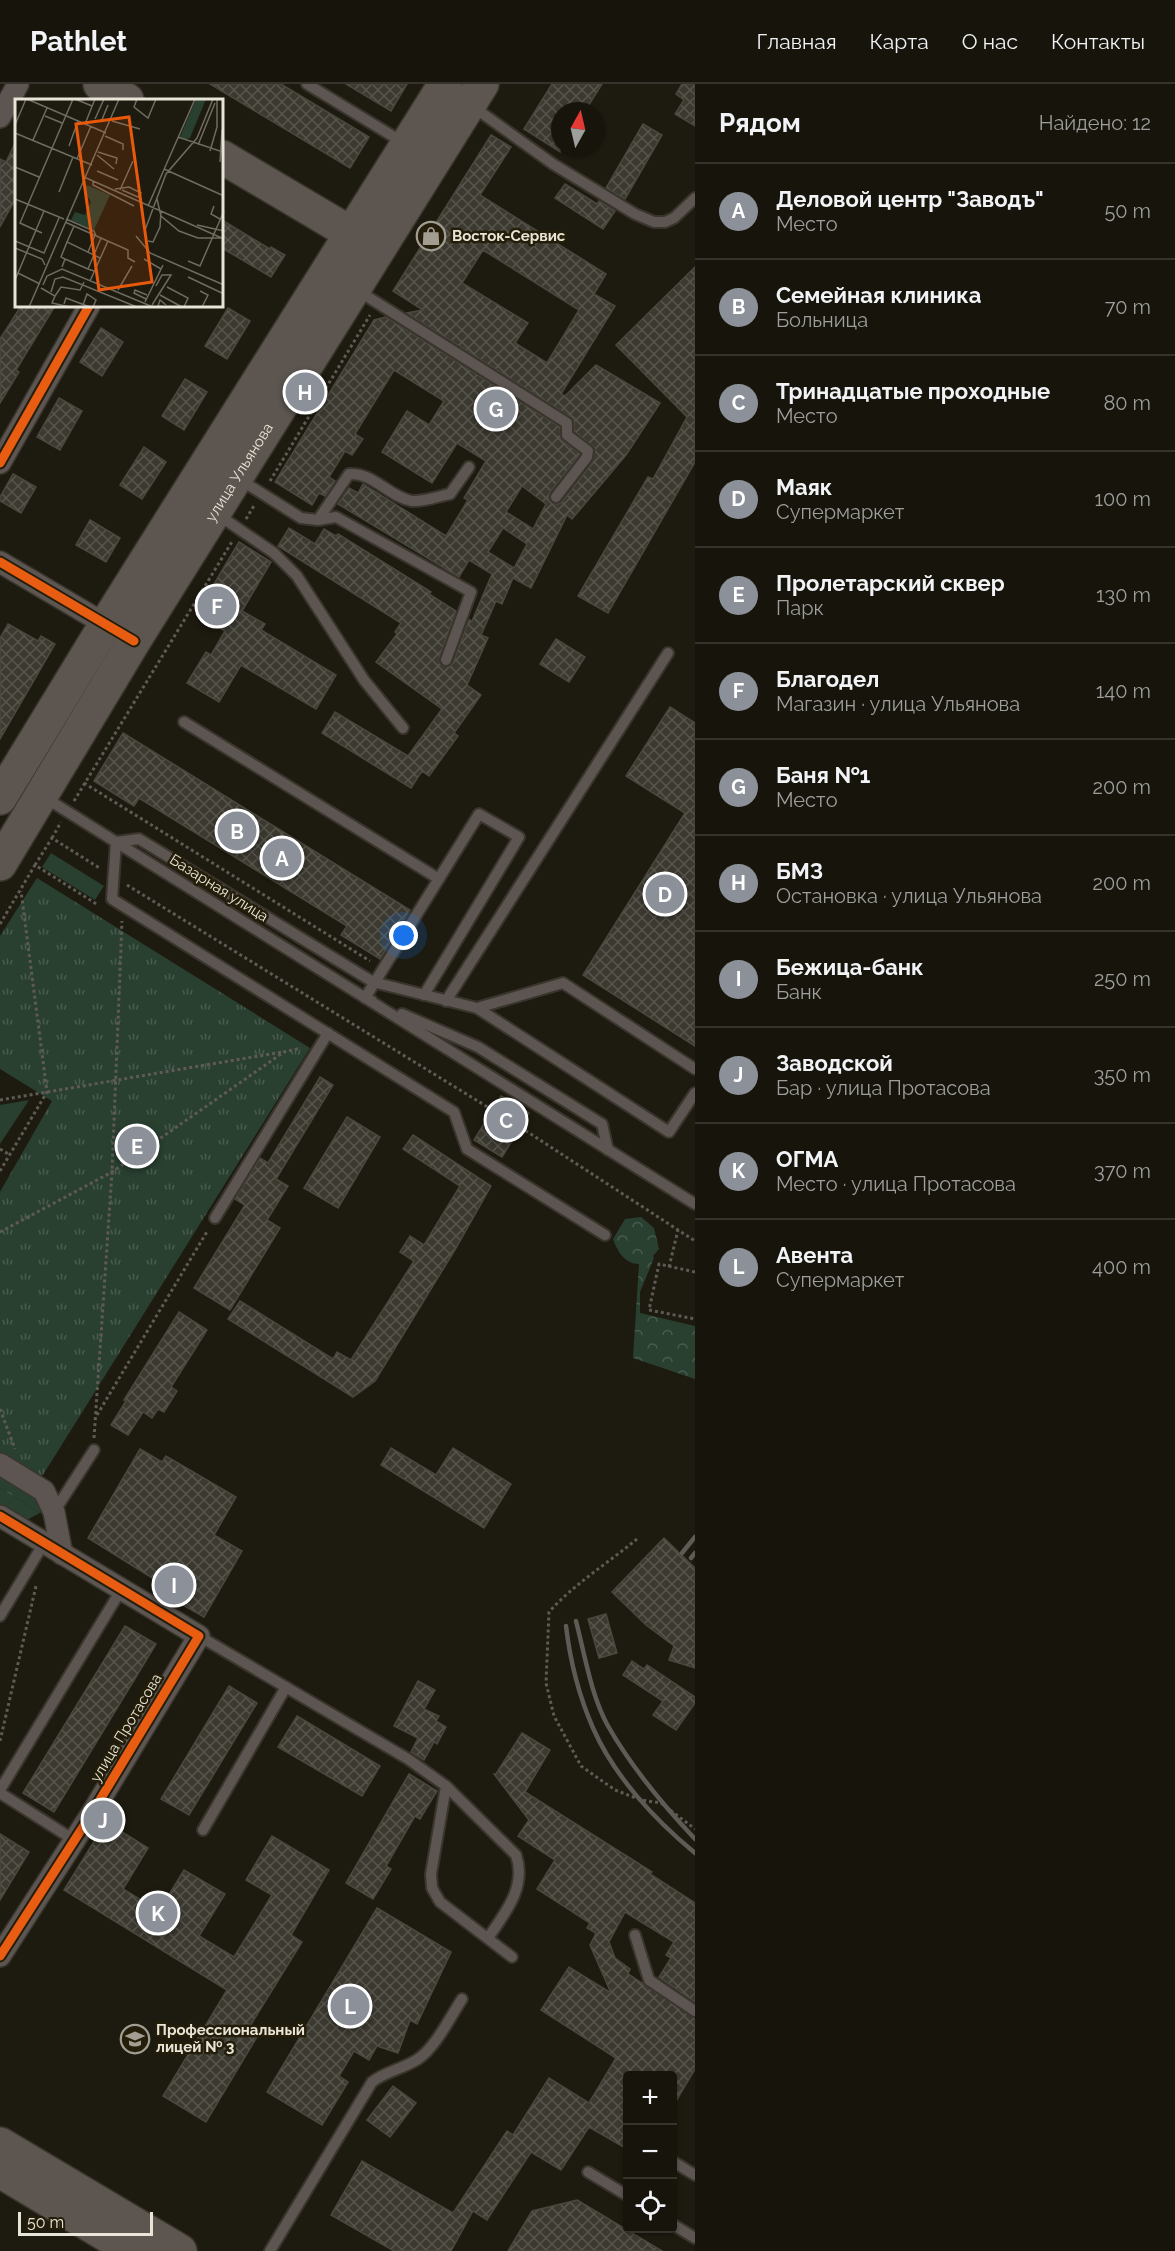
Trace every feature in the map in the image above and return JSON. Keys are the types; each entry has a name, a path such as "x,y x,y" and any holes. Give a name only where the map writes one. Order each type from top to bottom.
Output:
{"main road":[{"name":"улица Ульянова","path":"29,793 134,641 227,521 366,295 364,242 407,145 465,91"},
{"name":"улица Ульянова","path":"0,864 29,793 106,624 465,91"},
{"path":"224,159 364,242"},
{"path":"0,2144 124,2238"},
{"path":"0,2171 124,2238 180,2251"}],"street":[{"path":"0,117 18,84"},
{"path":"0,463 88,308"},
{"path":"0,562 134,641"},
{"path":"0,1464 35,1485 54,1512 53,1549"},
{"path":"0,1516 199,1636"},
{"name":"улица Протасова","path":"0,1956 199,1636"}],"lane":[{"path":"307,84 326,89 407,145"},
{"path":"465,91 553,164 635,214 654,222 664,222 674,218 695,198"},
{"path":"366,295 567,423 567,435 588,450 587,457 556,497"},
{"path":"318,520 349,474 360,473 396,495 413,501 450,494 469,467"},
{"path":"249,485 301,518 318,520 336,517 471,592 446,660"},
{"path":"227,521 274,553 297,576 364,680 403,728"},
{"path":"446,1001 668,652"},
{"path":"184,722 439,879"},
{"name":"Базарная улица","path":"29,793 116,842 695,1204"},
{"path":"423,995 519,837 479,814 365,998 478,1047 602,1124 608,1150"},
{"path":"606,1235 468,1149 454,1112 112,900 116,842 139,839 375,982 477,1008 669,1132 695,1094"},
{"path":"477,1008 563,983 695,1069"},
{"path":"215,1218 328,1034"},
{"path":"54,1512 94,1450"},
{"path":"0,1616 53,1549"},
{"path":"74,1840 0,1792 121,1590"},
{"path":"199,1636 408,1759 446,1786 516,1855 520,1866 517,1891 511,1905 488,1938"},
{"path":"203,1830 286,1687"},
{"path":"446,1786 431,1874 432,1888 440,1902 512,1957"},
{"path":"635,1935 649,1980 695,2011"},
{"path":"274,2250 372,2082 381,2075 418,2060 428,2050 462,1999"},
{"path":"677,2164 695,2175"},
{"path":"588,2172 623,2194"},
{"path":"677,2227 695,2238"}],"path":[{"path":"84,783 227,521 366,295"},
{"path":"114,877 52,838 29,793 84,783 383,969"},
{"path":"0,924 52,838"},
{"path":"35,865 103,907"},
{"path":"94,1450 112,1172 124,883 520,1127 695,1241"},
{"path":"0,1171 47,1092 21,889"},
{"path":"122,919 132,926"},
{"path":"0,1100 321,1045"},
{"path":"0,1232 112,1172 284,1052"},
{"path":"0,1149 10,1155"},
{"path":"96,1416 215,1218"},
{"path":"669,1267 678,1230"},
{"path":"695,1272 659,1264 649,1310 695,1319"},
{"path":"0,1409 35,1485"},
{"path":"638,1539 591,1577 565,1594 549,1612 546,1683 554,1716 581,1766 615,1790 642,1800 661,1803 695,1829"},
{"path":"0,1741 37,1581"}],"green space":[{"path":"51,853 104,886 95,900 42,867"},
{"path":"37,878 310,1048 41,1478 0,1452 0,1192 52,1101 0,1069 0,936"},
{"path":"29,1100 0,1144 0,1105"},
{"path":"641,1217 654,1228 659,1249 653,1256 640,1292 640,1313 695,1326 695,1379 633,1358 639,1264 630,1262 622,1256 613,1239 625,1219"},
{"path":"0,1470 40,1495 47,1509 40,1513 0,1488"},
{"path":"0,1488 40,1513 21,1523 0,1510"}],"building":[{"path":"210,84 281,84 369,137 350,168"},
{"path":"346,84 407,84 391,111"},
{"path":"552,84 602,84 591,102 551,102 551,146 524,129"},
{"path":"682,84 695,84 695,126 675,114 684,100 676,94"},
{"path":"643,124 662,135 625,199 606,188"},
{"path":"491,135 511,147 480,195 606,274 594,294 615,306 561,394 565,396 596,365 660,403 626,455 572,519 567,515 531,588 513,578 502,604 496,601 481,635 488,638 467,685 481,695 454,733 458,736 429,776 422,771 411,788 322,733 335,712 408,756 442,709 376,662 397,634 395,632 401,623 278,546 289,528 315,544 324,529 336,536 338,534 431,592 429,594 456,611 439,658 441,665 448,667 453,663 469,620 472,621 492,574 469,560 459,577 338,504 349,488 358,493 363,484 446,536 468,500 464,498 486,461 457,443 432,483 382,452 407,411 429,425 444,401 394,370 355,434 363,439 352,455 345,451 329,477 335,481 325,496 319,493 312,505 275,482 374,320 386,317 560,427 561,439 580,454 550,492 549,499 552,503 562,502 593,462 595,448 574,431 574,422 571,417 407,313 423,310 393,291","holes":["483,250 579,310 547,363 515,343 528,323 462,283","522,486 546,504 533,529 506,512","503,528 527,544 514,568 488,552"]},
{"path":"15,143 15,200 0,227 0,159 6,162"},
{"path":"565,184 597,204 599,201 615,211 603,229 555,198"},
{"path":"224,221 270,249 271,247 285,255 271,277 224,249"},
{"path":"695,267 695,462 608,613 578,596 648,477 653,479 687,417 616,345"},
{"path":"20,308 54,308 16,370 19,372 0,403 0,339"},
{"path":"228,308 250,321 227,359 205,346"},
{"path":"101,328 123,342 102,376 80,362"},
{"path":"185,379 207,392 184,430 162,416"},
{"path":"59,398 82,411 60,450 37,437"},
{"path":"144,447 166,462 142,499 120,485"},
{"path":"13,474 36,487 21,513 0,501"},
{"path":"90,520 120,538 106,562 76,545"},
{"path":"239,542 271,562 242,611 265,624 261,630 336,675 316,709 241,665 219,702 187,683 206,652 211,655 225,631 196,614"},
{"path":"8,624 38,641 41,636 55,644 0,739 0,638"},
{"path":"556,639 585,657 569,682 540,664"},
{"path":"670,707 695,723 695,1046 583,975 685,813 626,776"},
{"path":"123,733 410,910 380,959 341,935 347,926 139,798 134,806 94,781"},
{"path":"320,1077 333,1085 276,1179 288,1186 267,1220 280,1228 230,1310 194,1288 245,1205 235,1199 260,1158 268,1163"},
{"path":"501,1096 529,1113 502,1157 474,1140"},
{"path":"347,1117 380,1137 338,1208 304,1188"},
{"path":"413,1135 491,1186 375,1381 353,1397 228,1319 240,1301 333,1359 337,1352 351,1360 414,1261 400,1252 410,1236 424,1245 460,1186 403,1149"},
{"path":"179,1312 207,1330 171,1387 177,1391 164,1412 158,1409 152,1418 143,1412 128,1435 111,1425"},
{"path":"391,1448 436,1475 453,1448 511,1484 484,1528 381,1465"},
{"path":"140,1449 162,1462 166,1456 236,1497 214,1535 242,1551 204,1617 158,1591 162,1584 88,1538"},
{"path":"664,1538 695,1568 695,1668 669,1660 674,1646 646,1625 612,1592"},
{"path":"606,1614 617,1653 599,1658 588,1619"},
{"path":"125,1626 156,1644 54,1812 23,1793"},
{"path":"632,1661 644,1669 647,1665 695,1697 695,1703 676,1730 653,1715 663,1701 623,1675"},
{"path":"418,1681 435,1690 424,1709 439,1716 436,1721 446,1727 437,1744 434,1742 424,1760 411,1752 418,1738 394,1726"},
{"path":"229,1686 257,1703 189,1815 161,1799"},
{"path":"297,1716 380,1766 362,1796 278,1747"},
{"path":"522,1733 550,1750 525,1792 652,1872 650,1874 695,1903 695,2002 659,1977 671,1958 666,1955 674,1942 625,1912 609,1942 615,1958 630,1969 628,1974 695,2018 695,2069 677,2100 677,2071 623,2071 623,2147 589,2127 561,2170 531,2152 487,2220 473,2211 451,2251 394,2251 331,2215 362,2161 453,2213 507,2131 513,2135 549,2078 589,2103 616,2058 541,2010 569,1967 611,1993 590,1945 596,1933 587,1928 590,1923 537,1889 555,1860 518,1836 529,1820 494,1774"},
{"path":"409,1774 437,1791 420,1819 415,1816 386,1866 391,1869 373,1899 346,1883"},
{"path":"106,1822 148,1848 123,1889 159,1911 184,1870 225,1894 199,1936 234,1957 272,1895 246,1880 272,1836 329,1870 291,1935 302,1942 247,2031 257,2037 206,2122 163,2096 227,1990 64,1890"},
{"path":"0,1834 29,1852 0,1900"},
{"path":"377,1908 451,1952 417,2024 410,2020 398,2053 377,2046 369,2060 354,2051 339,2076 348,2082 322,2125 267,2092"},
{"path":"393,2086 416,2103 390,2137 367,2120"},
{"path":"577,2200 623,2228 623,2233 632,2233 662,2251 508,2251 532,2211"}],"railway":[{"path":"682,1553 695,1537"},
{"path":"691,1558 695,1553"},
{"path":"576,1621 593,1688 608,1726 648,1786 695,1839"},
{"path":"566,1626 579,1691 602,1746 637,1796 695,1853"}],"cycle path":[{"path":"0,463 88,308"},
{"path":"0,562 134,641"},
{"path":"0,1516 199,1636 92,1813 0,1956"}],"place":[{"name":"Восток-Сервис","path":"431,236"},
{"name":"БМЗ","path":"305,392"},
{"name":"Баня №1","path":"496,409"},
{"name":"Благодел","path":"217,606"},
{"name":"Семейная клиника","path":"237,831"},
{"name":"Деловой центр \"Заводъ\"","path":"282,858"},
{"name":"Маяк","path":"665,894"},
{"name":"Тринадцатые проходные","path":"506,1120"},
{"name":"Пролетарский сквер","path":"137,1146"},
{"name":"Бежица-банк","path":"174,1585"},
{"name":"Заводской","path":"103,1820"},
{"name":"ОГМА","path":"158,1913"},
{"name":"Авента","path":"350,2006"},
{"name":"Профессиональный лицей № 3","path":"135,2039"}]}
